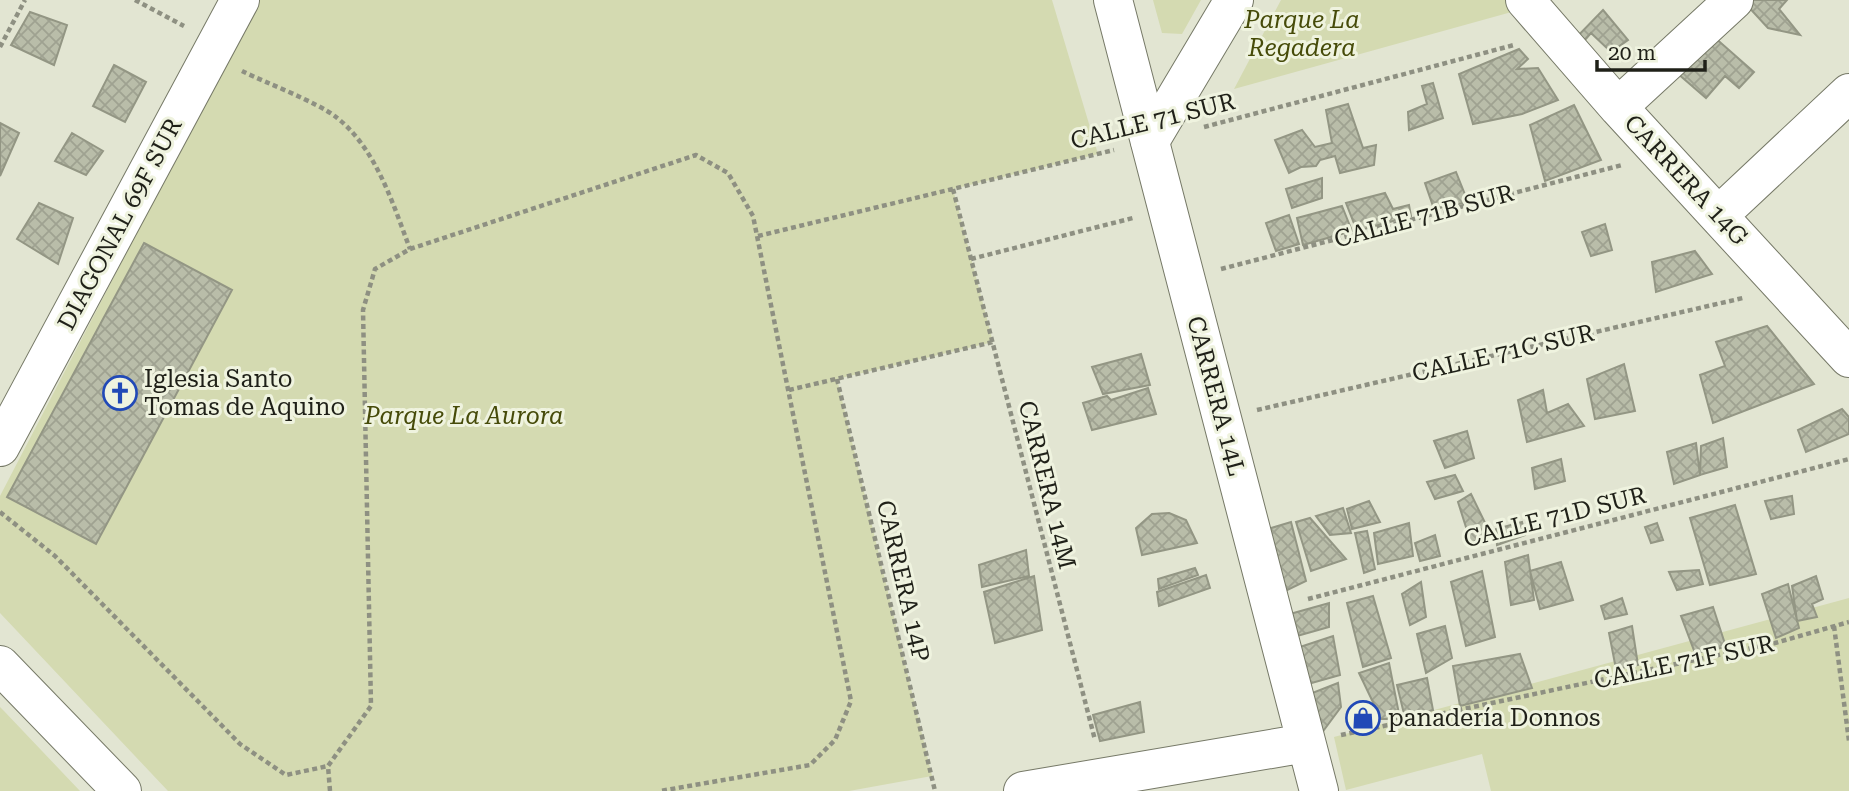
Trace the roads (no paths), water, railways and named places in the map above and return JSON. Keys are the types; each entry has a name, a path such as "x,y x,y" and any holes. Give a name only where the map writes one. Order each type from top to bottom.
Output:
{"main road":[{"name":"DIAGONAL 69F SUR","path":"0,447 240,0"},
{"name":"CARRERA 14L","path":"1113,0 1319,791"},
{"path":"1150,141 1234,0"},
{"name":"CARRERA 14G","path":"1525,0 1618,107 1785,288 1845,345"},
{"path":"1618,107 1734,0"},
{"path":"1719,215 1849,93"},
{"path":"0,665 122,791"},
{"path":"1023,791 1306,743"}],"place":[{"name":"Iglesia Santo Tomas de Aquino","path":"120,393"},
{"name":"panadería Donnos","path":"1363,718"}],"park label":[{"name":"Parque La Regadera","path":"1302,34"},
{"name":"Parque La Aurora","path":"464,416"}]}
